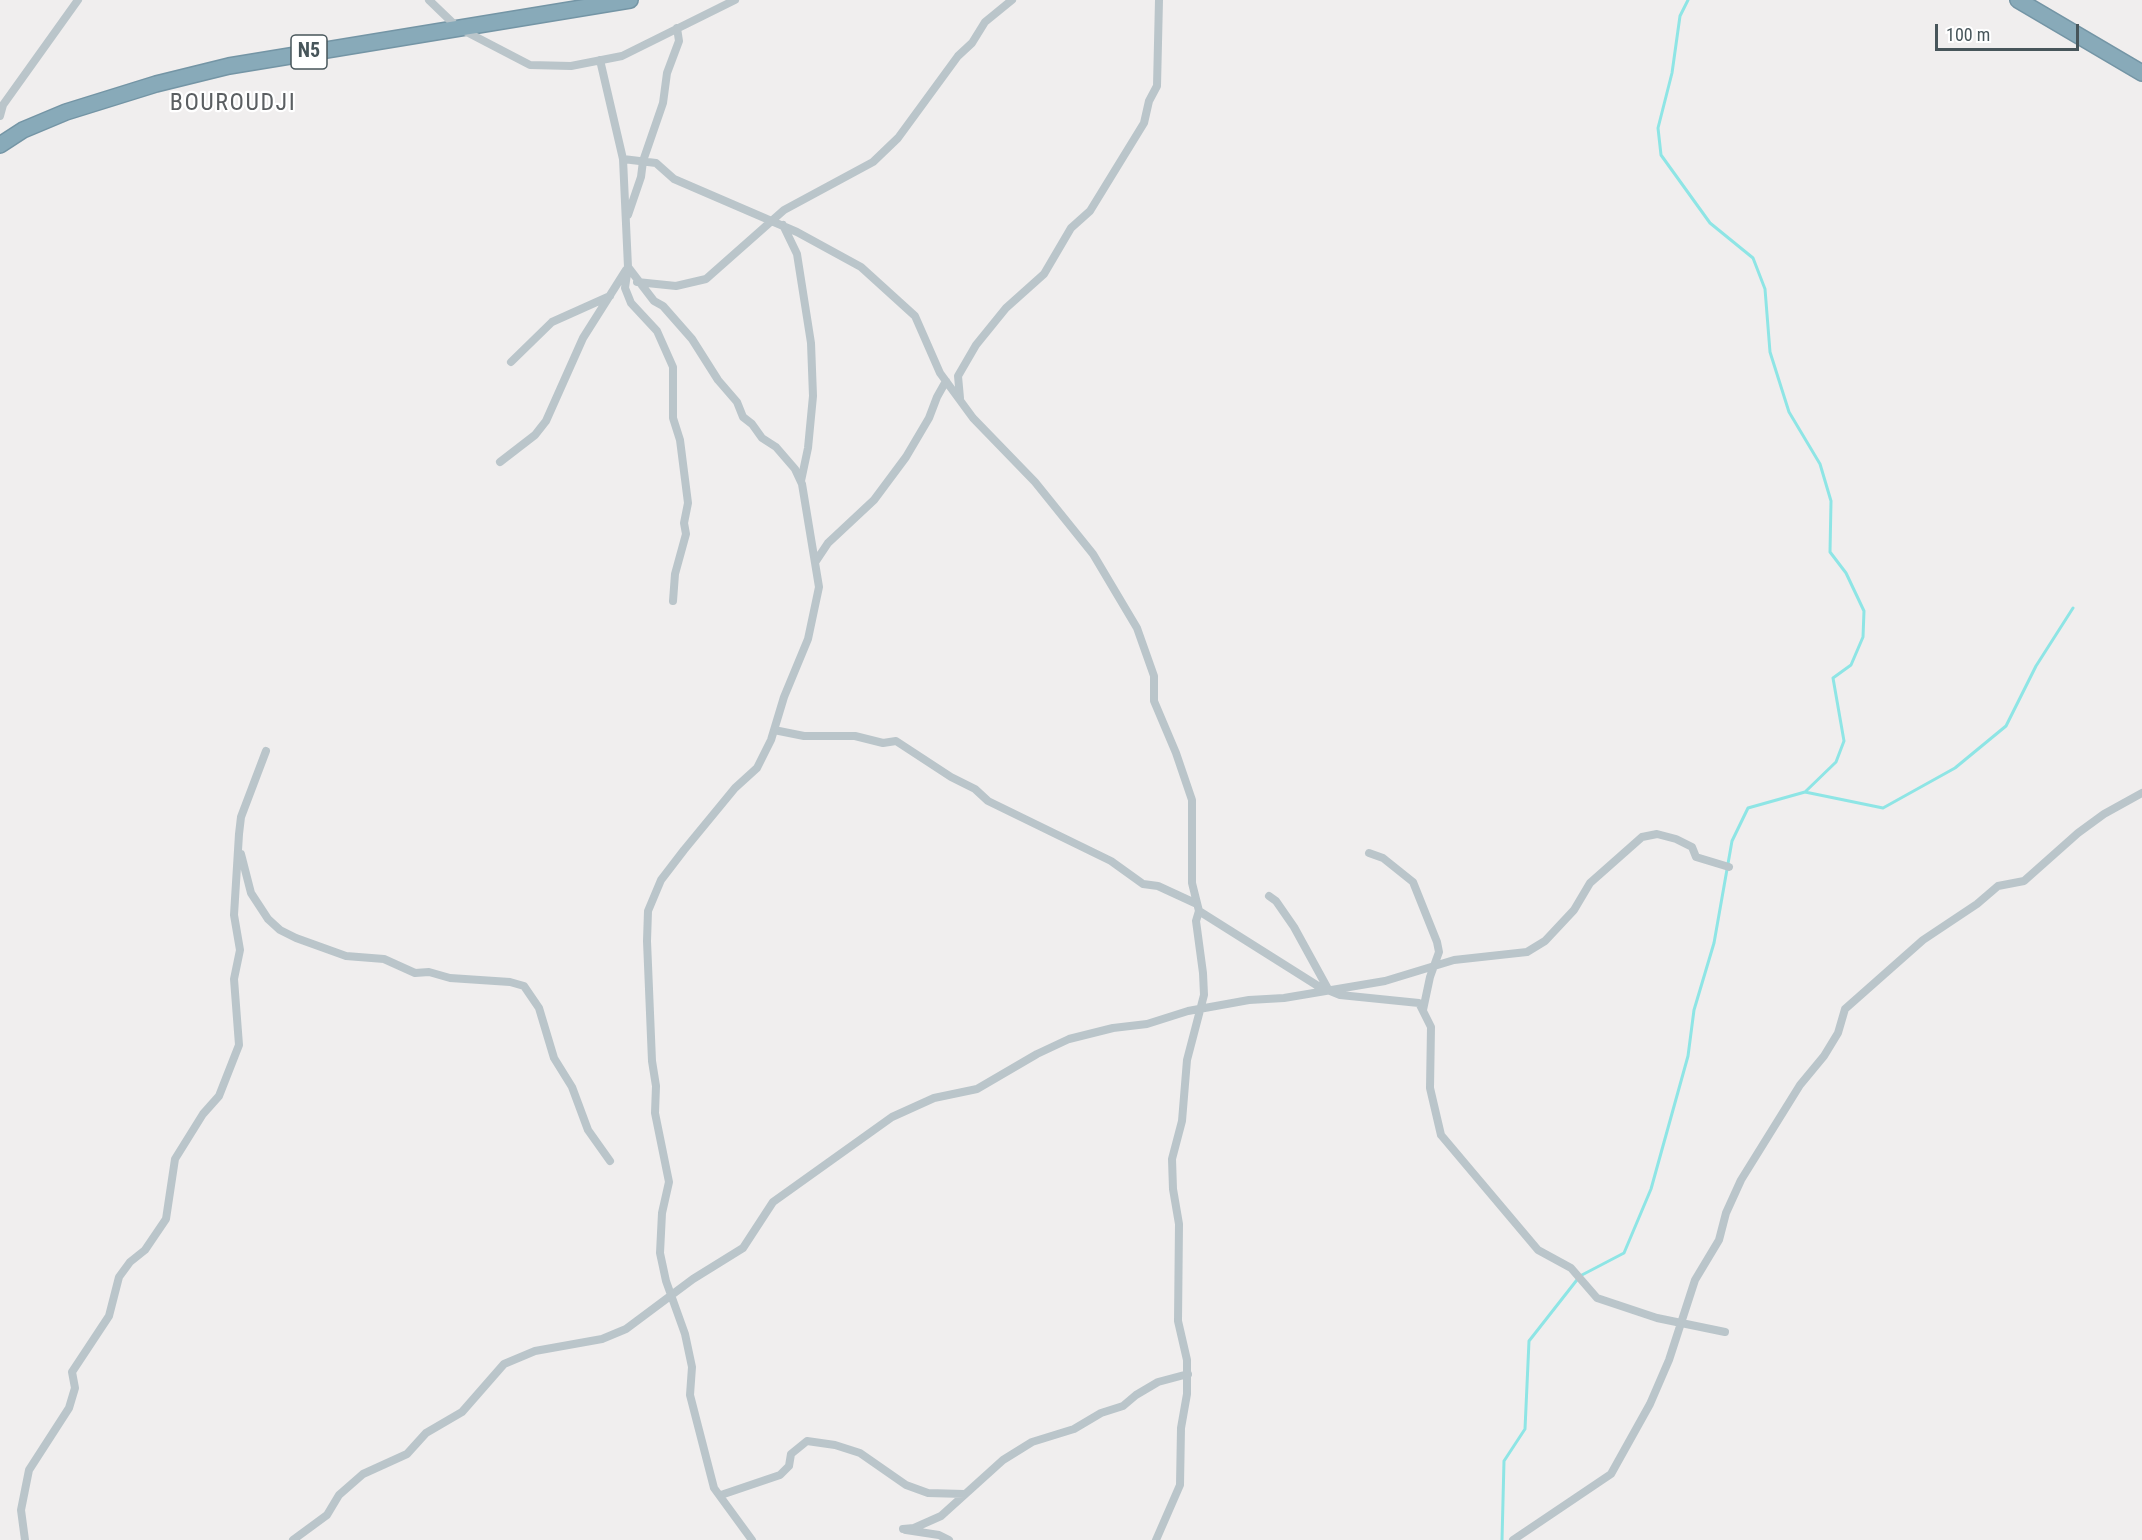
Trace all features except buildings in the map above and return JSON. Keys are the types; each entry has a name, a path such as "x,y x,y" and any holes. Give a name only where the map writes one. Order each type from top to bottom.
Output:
{"highway":[{"name":"N5","path":"0,145 22,129 66,112 167,81 229,66 630,0"},
{"path":"2018,0 2142,73"}],"street":[{"path":"0,116 3,105 78,0"},
{"path":"429,0 457,27 530,65 571,66 622,56 735,0"},
{"path":"637,282 676,286 706,279 771,220 873,162 898,138 958,56 972,43 985,22 1012,0"},
{"path":"960,399 958,376 976,345 1005,308 1044,274 1071,228 1090,211 1144,123 1149,101 1157,86 1159,0"},
{"path":"627,220 641,177 643,161 663,103 667,73 679,41 677,28"},
{"path":"600,60 623,159 628,267 625,288 631,303 657,331 673,367 673,418 680,440 688,502 684,523 686,534 677,566 673,601"},
{"path":"623,159 656,164 674,179 702,193 782,225 861,267 915,316 940,373 1000,448 1035,482 1093,554 1137,628 1154,676 1154,701 1176,753 1192,800 1192,883 1198,908 1196,921 1204,983 1187,1060 1182,1121 1172,1159 1173,1189 1179,1224 1178,1321 1184,1342 1188,1374 1180,1434 1180,1485 1156,1540"},
{"path":"752,1540 714,1488 690,1395 692,1367 685,1334 660,1253 662,1213 669,1182 655,1113 656,1086 652,1061 647,941 648,911 661,880 735,788 757,768 774,730 784,697 808,639 819,586 801,481 810,431 813,396 811,343 796,254 782,225"},
{"path":"628,267 637,282 692,339 718,380 737,402 743,417 752,424 762,438 783,454 801,481"},
{"path":"500,462 535,435 546,421 583,338 628,267"},
{"path":"511,362 552,322 610,296"},
{"path":"816,561 828,543 874,500 906,457 929,418 946,381"},
{"path":"774,730 804,736 855,736 883,743 896,741 951,777 975,789 988,801 1111,861 1143,884 1158,886 1198,908 1250,941 1272,959 1328,990 1340,994 1419,1003 1431,1027 1430,1088 1434,1113 1441,1135 1465,1167 1538,1250 1571,1268 1597,1298 1681,1323 1725,1332"},
{"path":"26,1540 21,1510 29,1470 69,1408 75,1388 72,1382 72,1372 109,1316 119,1277 130,1262 145,1250 166,1219 175,1159 203,1114 219,1096 239,1046 234,980 240,950 234,915 238,842 241,817 266,751"},
{"path":"1513,1540 1611,1474 1650,1404 1695,1280 1719,1240 1726,1213 1741,1180 1800,1085 1824,1056 1838,1033 1845,1010 1923,940 1977,904 1998,886 2024,881 2078,832 2104,814 2142,793"},
{"path":"293,1540 327,1515 339,1495 363,1474 407,1454 426,1433 462,1412 504,1364 535,1351 617,1334 672,1297 693,1279 743,1248 766,1211 782,1194 840,1156 854,1142 892,1117 934,1098 977,1089 1069,1039 1113,1028 1147,1024 1200,1009 1385,981 1454,960 1527,952 1545,941 1574,910 1590,883 1642,837 1657,834 1676,839 1692,847 1696,857 1728,867"},
{"path":"238,842 251,893 268,919 280,930 346,956 384,959 415,973 429,972 450,978 510,982 524,986 539,1008 554,1058 572,1087 588,1130 609,1161"},
{"path":"1370,853 1383,858 1413,882 1437,942 1439,952 1433,967 1423,1011"},
{"path":"1269,896 1276,901 1294,927 1328,990"},
{"path":"949,1540 939,1535 921,1534 903,1529 914,1528 941,1516 1003,1460 1032,1442 1074,1429 1101,1413 1123,1407 1136,1395 1158,1382 1188,1374"},
{"path":"721,1495 780,1475 789,1466 791,1454 807,1441 836,1445 860,1453 906,1485 928,1493 964,1494"}],"waterway":[{"path":"1688,0 1680,16 1672,73 1658,128 1661,155 1710,223 1753,258 1765,289 1770,352 1789,412 1820,464 1831,501 1830,552 1846,573 1864,611 1863,637 1851,665 1833,678 1844,741 1836,762 1805,792"},
{"path":"1502,1540 1504,1461 1525,1429 1529,1341 1580,1276 1624,1253 1651,1189 1688,1056 1694,1010 1714,943 1732,841 1748,808 1805,792 1883,808 1955,768 2006,726 2036,666 2073,608"}],"district":[{"name":"BOUROUDJI","path":"233,104"}]}
